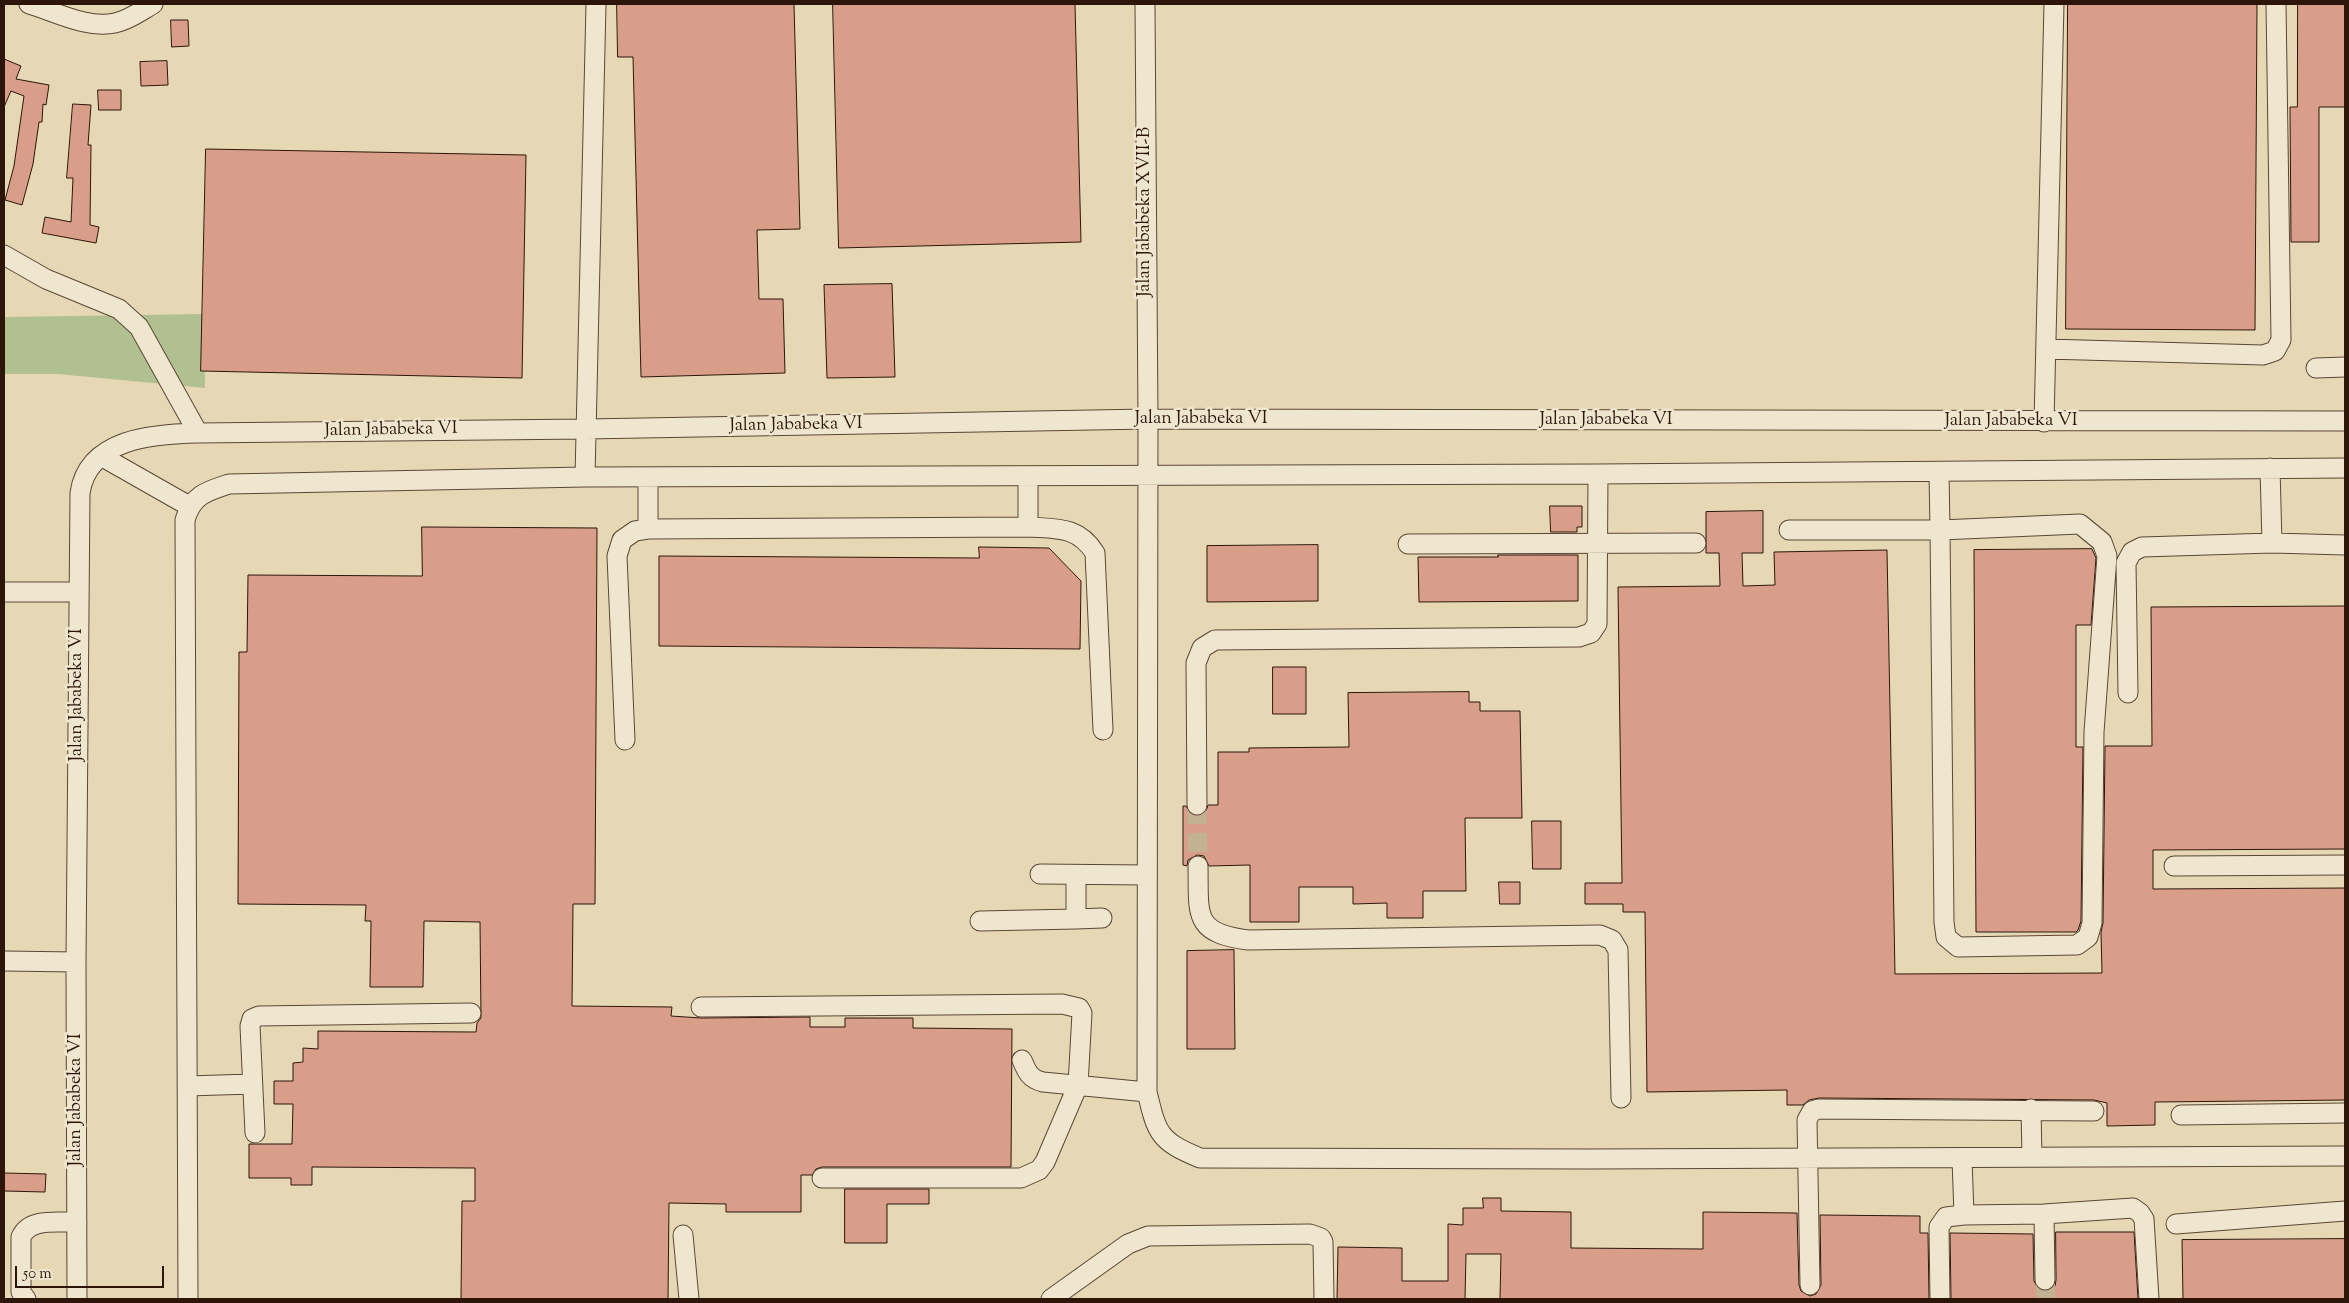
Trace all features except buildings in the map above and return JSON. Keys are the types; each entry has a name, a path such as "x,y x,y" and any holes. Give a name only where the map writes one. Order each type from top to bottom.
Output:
{"street":[{"path":"29,4 90,23 105,24 117,23 153,4"},
{"path":"585,477 596,4"},
{"name":"Jalan Jababeka XVII-B","path":"1145,4 1148,419 1147,1092 1154,1123 1162,1138 1176,1148 1200,1158 1588,1159 2345,1156"},
{"path":"2044,422 2054,4"},
{"path":"2046,349 2262,355 2275,350 2281,340 2276,4"},
{"path":"4,255 46,279 119,309 139,327 198,433"},
{"path":"2316,368 2345,367"},
{"name":"Jalan Jababeka VI","path":"77,1299 76,962 79,592 82,481 87,470 101,456 117,445 140,438 198,433 586,429 1148,419 2044,422 2345,421"},
{"path":"101,456 189,506"},
{"path":"2270,468 2272,543"},
{"path":"188,1299 185,520 189,506 205,491 229,484 585,477 1598,474 2345,468"},
{"path":"1789,530 1940,530 2080,524 2102,542 2107,556 2094,732 2092,923 2088,937 2077,945 1958,947 1946,937 1944,922 1940,530 1939,472"},
{"path":"1197,805 1196,663 1202,648 1215,640 1579,637 1591,633 1597,624 1598,474"},
{"path":"1028,476 1028,527"},
{"path":"648,478 648,530"},
{"path":"625,740 617,556 622,540 635,531 648,530 1028,527 1063,529 1079,535 1088,542 1095,553 1103,730"},
{"path":"1408,544 1696,542"},
{"path":"2128,693 2126,563 2132,552 2142,547 2272,543 2345,545"},
{"path":"4,592 79,592"},
{"path":"2174,866 2345,865"},
{"path":"1198,866 1199,912 1206,926 1230,938 1248,940 1600,935 1612,940 1618,950 1621,1098"},
{"path":"1040,874 1147,875"},
{"path":"1076,874 1076,919"},
{"path":"980,921 1102,918"},
{"path":"4,961 76,962"},
{"path":"701,1006 1074,1006 1082,1013 1078,1085 1050,1153 1039,1170 1030,1176 1021,1178 822,1178"},
{"path":"255,1132 250,1026 252,1019 259,1016 472,1013"},
{"path":"1022,1060 1033,1080 1147,1092"},
{"path":"187,1086 252,1084"},
{"path":"1810,1285 1807,1120 1812,1111 1818,1109 2094,1111"},
{"path":"2031,1110 2032,1157"},
{"path":"2181,1115 2345,1113"},
{"path":"1962,1158 1964,1215"},
{"path":"1940,1299 1939,1227 1946,1217 2044,1214 2133,1208 2140,1212 2144,1219 2149,1299"},
{"path":"2176,1224 2345,1211"},
{"path":"2044,1214 2045,1280"},
{"path":"26,1299 21,1292 21,1237 24,1230 34,1224 77,1222"},
{"path":"1051,1299 1128,1244 1148,1236 1310,1234 1321,1238 1323,1242 1324,1299"},
{"path":"683,1235 689,1299"}],"green space":[{"path":"204,314 205,388 58,374 4,374 4,317"}],"tunnel":[{"path":"1197,805 1198,866"},
{"path":"2045,1280 2046,1299"}]}
